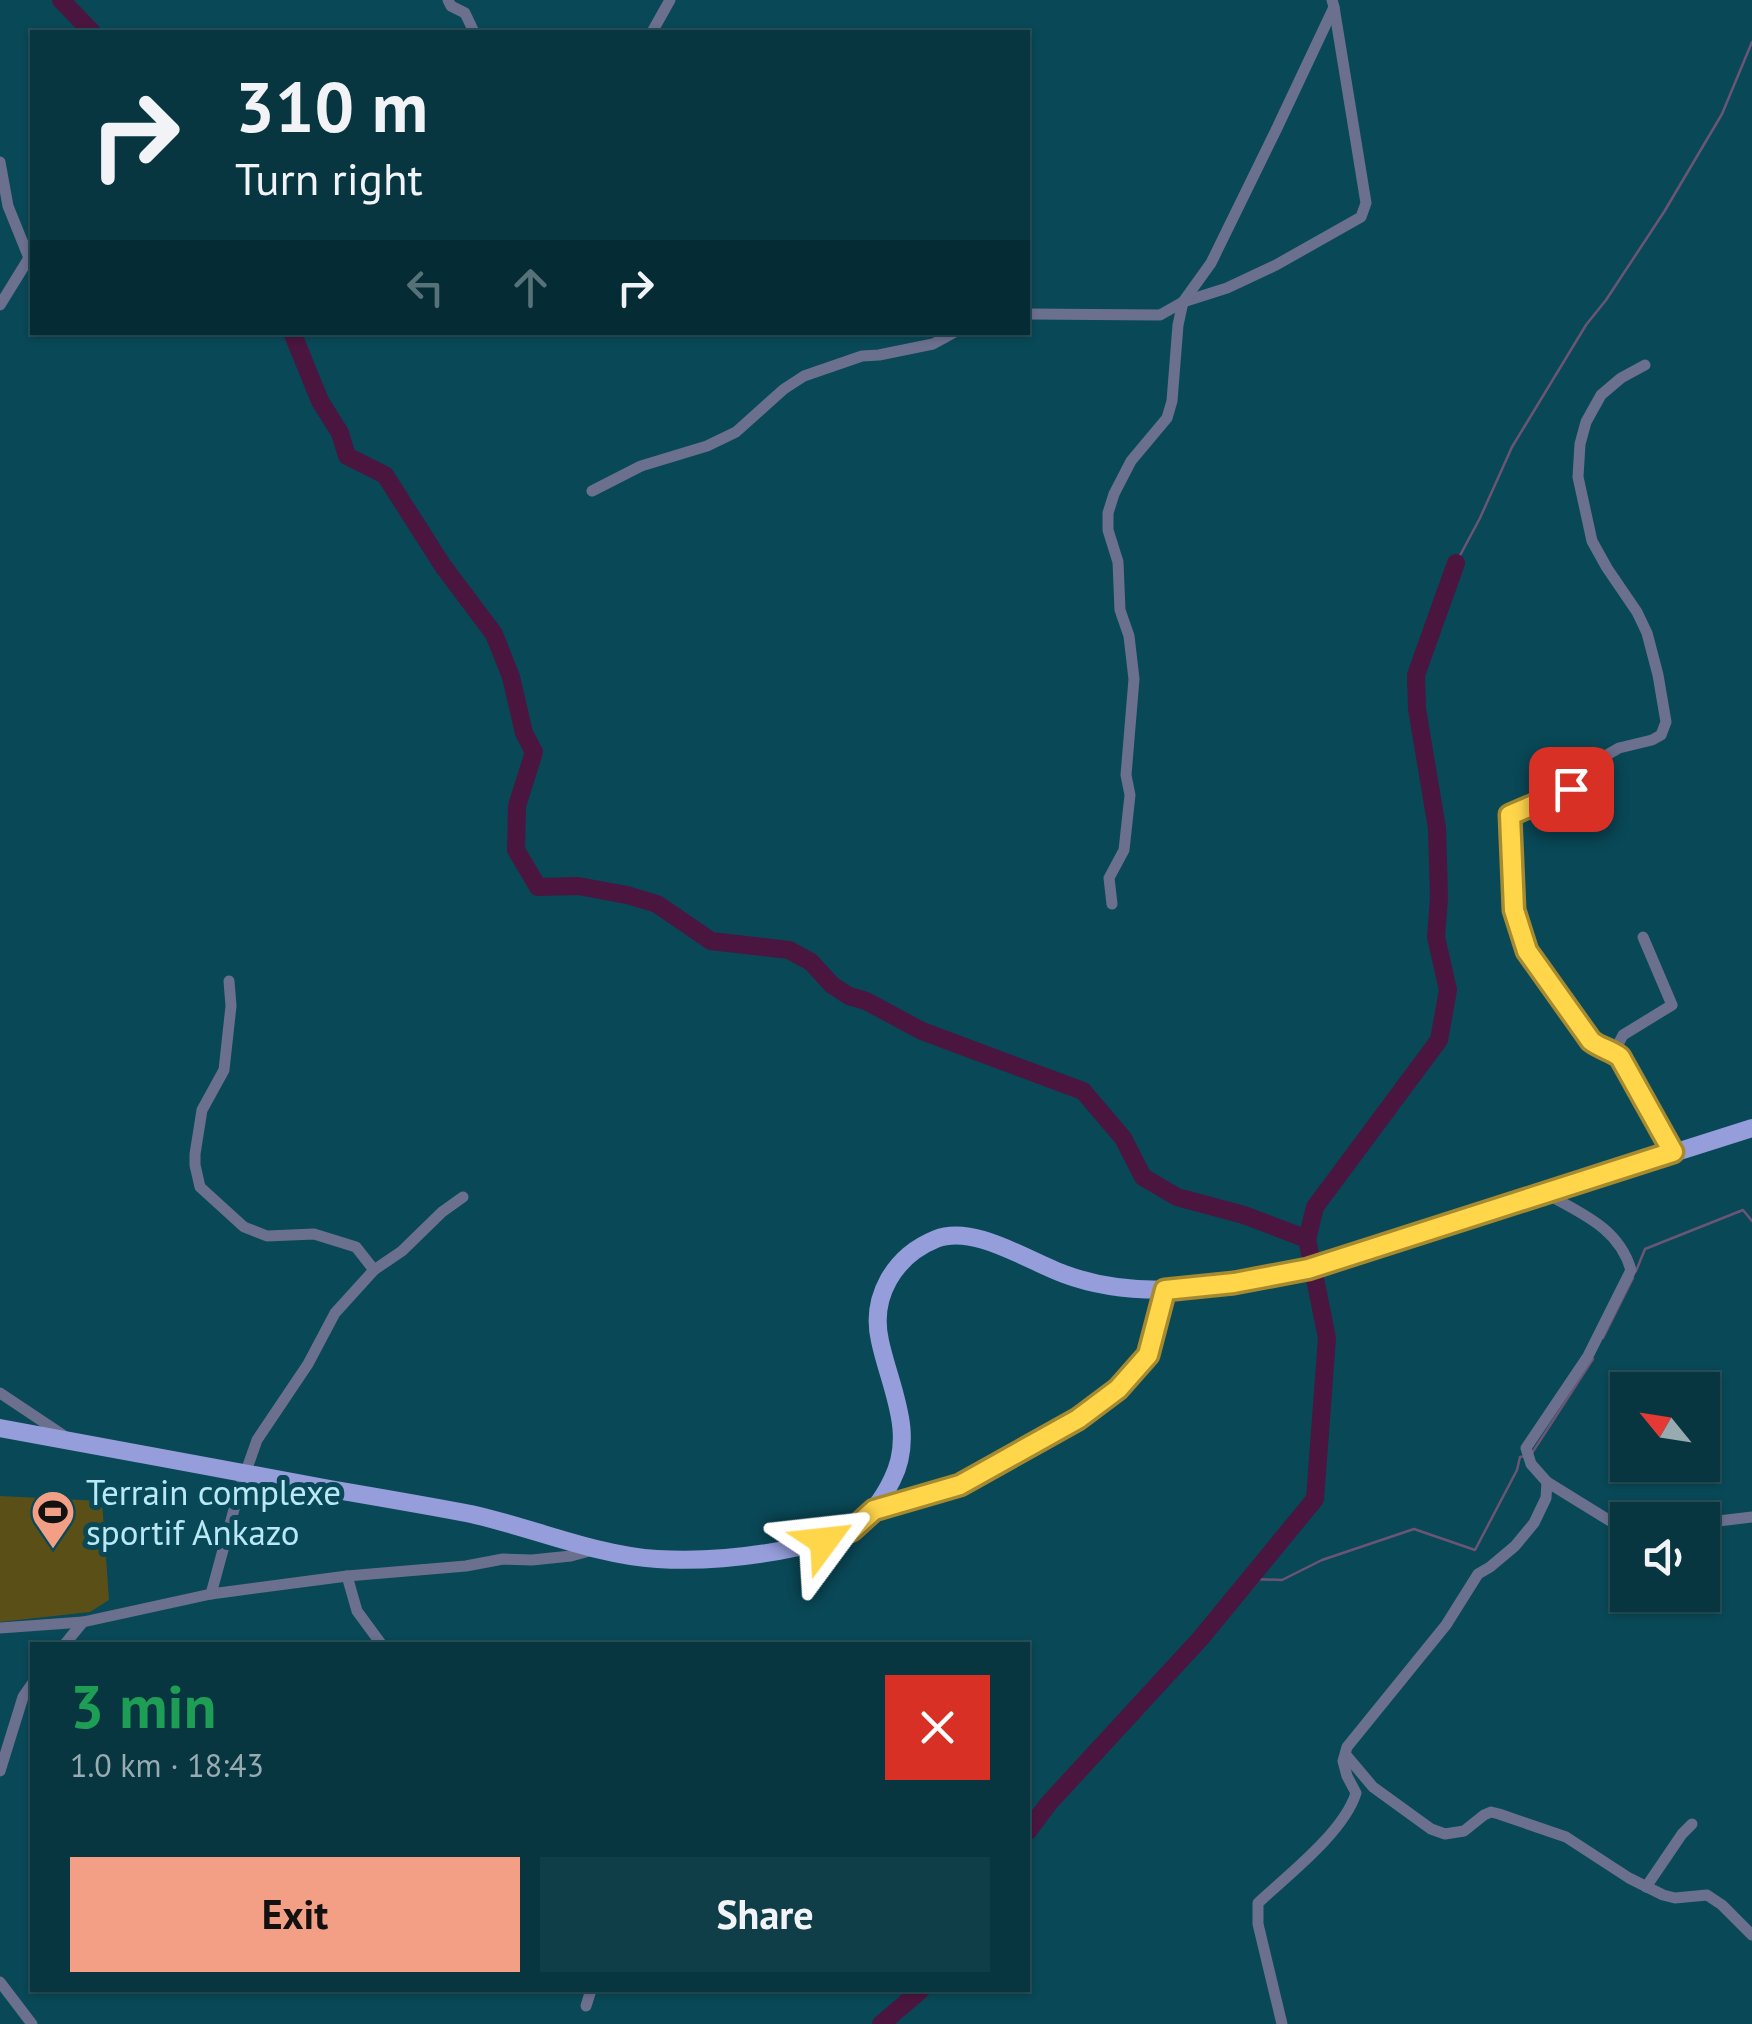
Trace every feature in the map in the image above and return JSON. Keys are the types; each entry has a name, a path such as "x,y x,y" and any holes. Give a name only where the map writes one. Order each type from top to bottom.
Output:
{"main road":[{"path":"0,1428 470,1514 655,1559 742,1558 852,1530 874,1510 894,1478 900,1461 902,1430 898,1400 880,1342 878,1313 886,1281 907,1256 937,1239 968,1236 1085,1282 1165,1290 1234,1283 1316,1266 1752,1128"}],"street":[{"path":"448,0 451,6 466,12 473,30"},
{"path":"653,30 670,0"},
{"path":"1030,314 1160,316 1183,302 1228,288 1361,217 1366,203 1333,4"},
{"path":"1112,904 1109,878 1124,850 1130,795 1126,775 1134,679 1129,636 1120,610 1118,562 1108,530 1108,513 1131,461 1167,418 1183,302 1210,263 1333,4"},
{"path":"0,162 8,206 28,258 0,305"},
{"path":"592,491 641,466 707,446 736,432 784,388 804,376 862,356 933,344 950,335"},
{"path":"1645,365 1601,395 1586,422 1578,476 1592,541 1647,633 1666,722 1661,734 1652,740 1618,748 1572,775 1571,789 1510,815 1514,910 1527,951 1591,1041 1620,1057 1673,1152"},
{"path":"1614,1052 1622,1035 1672,1005 1642,937"},
{"path":"229,981 231,1006 224,1070 202,1110 195,1154 200,1187 244,1226 267,1236 314,1234 356,1247 374,1270"},
{"path":"1547,1194 1596,1222 1617,1240 1631,1270 1588,1356 1526,1448 1531,1464 1547,1482 1610,1521"},
{"path":"211,1594 256,1440 308,1364 335,1312 374,1270 402,1251 463,1197"},
{"path":"874,1510 960,1485 1078,1419 1118,1389 1148,1355 1165,1290"},
{"path":"0,1393 72,1442"},
{"path":"1282,2024 1258,1924 1258,1904 1331,1834 1352,1806 1356,1793 1343,1762 1347,1746 1446,1624 1478,1574 1515,1546 1534,1523 1546,1498 1547,1482"},
{"path":"1720,1521 1752,1517"},
{"path":"0,1628 84,1622 211,1594 503,1559 571,1556 598,1548"},
{"path":"347,1576 358,1611 380,1642"},
{"path":"67,1642 84,1622"},
{"path":"0,1770 22,1697 30,1687"},
{"path":"1346,1755 1373,1787 1431,1829 1445,1834 1464,1831 1484,1815 1499,1814 1566,1837 1663,1896 1706,1895 1752,1934"},
{"path":"1646,1887 1692,1824"},
{"path":"0,1982 32,2024"},
{"path":"586,2006 590,1992"}],"shaded area":[{"name":"Terrain complexe sportif Ankazo","path":"0,1496 102,1501 109,1600 90,1612 0,1622"}],"waterway":[{"path":"61,0 90,30"},
{"path":"1456,563 1512,447 1586,325 1664,212 1722,114 1752,42"},
{"path":"293,335 347,456 385,475 443,566 494,634 511,677 524,733 534,752 517,806 516,850 538,887 578,886 627,895 657,904 711,941 789,950 811,962 832,985 849,996 922,1031 1083,1091 1123,1138 1143,1177 1177,1197 1244,1215 1307,1239"},
{"path":"1030,1828 1200,1639 1315,1499 1327,1338 1307,1239 1315,1207 1439,1040 1448,990 1436,937 1437,828 1417,709 1416,675 1456,563"},
{"path":"1636,1271 1645,1249 1743,1210 1752,1221"},
{"path":"1603,1338 1633,1278"},
{"path":"1532,1453 1593,1359"},
{"path":"1251,1579 1282,1580 1322,1560 1414,1529 1475,1550 1520,1457 1525,1456"},
{"path":"881,2024 919,1992"}],"place":[{"name":"Terrain complexe sportif Ankazo","path":"53,1550"}],"route":[{"path":"824,1541 852,1530 874,1510 960,1485 1078,1419 1118,1389 1148,1355 1165,1290 1234,1283 1308,1269 1673,1152 1620,1057 1591,1041 1527,951 1514,910 1510,815 1571,789"}]}
